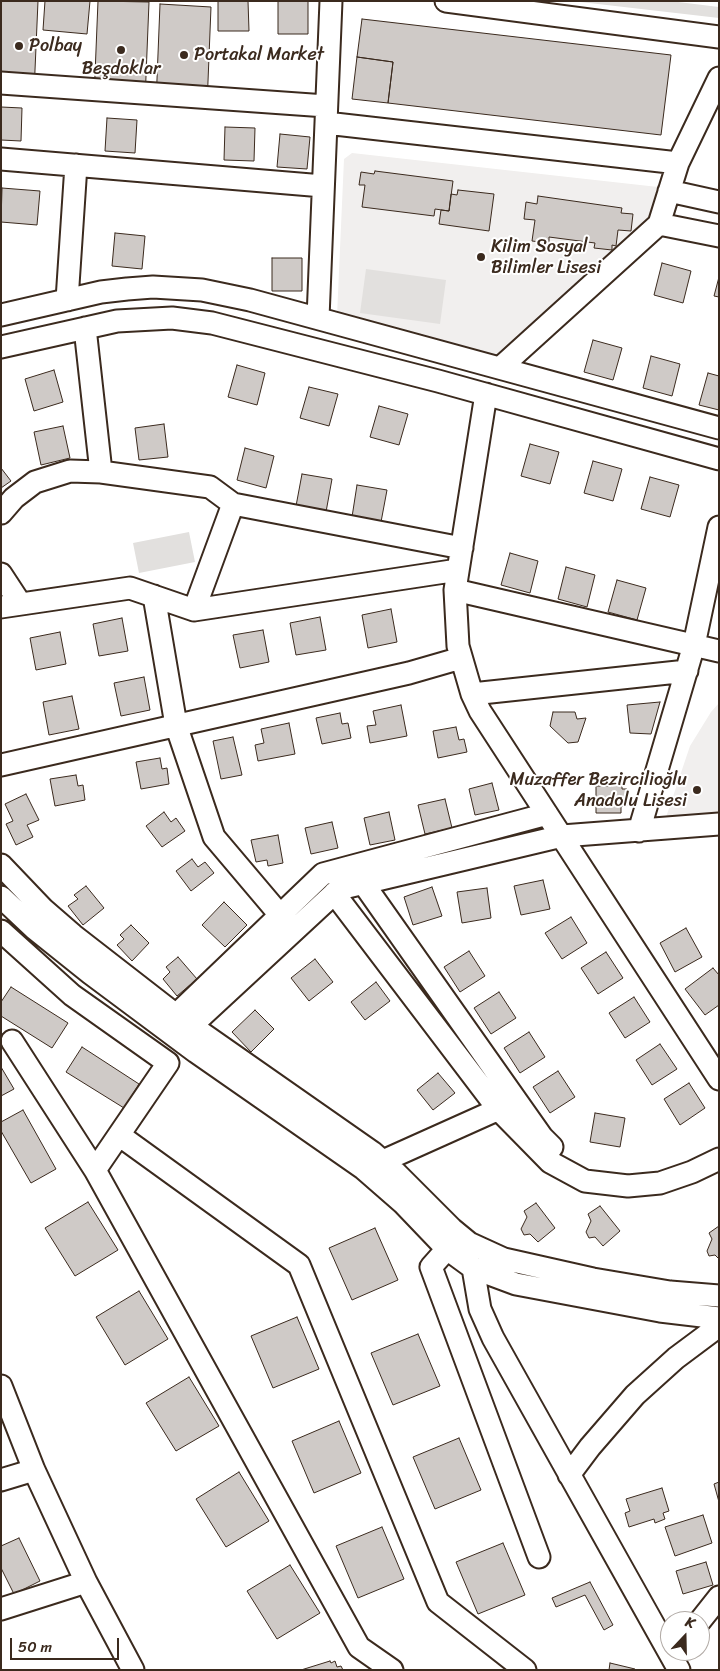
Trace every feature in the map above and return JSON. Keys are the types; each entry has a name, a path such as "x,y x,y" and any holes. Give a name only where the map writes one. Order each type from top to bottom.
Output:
{"street":[{"path":"318,318 331,1"},
{"path":"446,1 719,37"},
{"path":"500,368 659,224 678,163 719,78"},
{"path":"1,83 326,114 678,163"},
{"path":"1,159 323,186"},
{"path":"67,300 76,165"},
{"path":"670,191 719,202"},
{"path":"659,224 719,236"},
{"path":"1,315 127,289 178,288 226,294 719,428"},
{"path":"1,347 135,319 172,318 212,322 486,394 719,459"},
{"path":"85,328 101,472"},
{"path":"486,394 457,580 458,646 472,694 480,711 719,1079"},
{"path":"1,513 24,489 47,477 70,471 101,472 210,487 233,504 462,548"},
{"path":"194,610 233,504"},
{"path":"639,831 694,646 719,527"},
{"path":"1,574 11,605 130,588 194,610 457,580 694,646 719,651"},
{"path":"154,596 176,725 214,838 280,915"},
{"path":"1,766 409,673 462,658"},
{"path":"472,694 687,671"},
{"path":"95,1170 168,1063 184,1028 280,915 323,874 547,814"},
{"path":"184,1028 339,889 562,836 719,824"},
{"path":"1,865 43,909 73,935 184,1028 364,1169 404,1203 447,1249 473,1268 516,1284 660,1312 719,1318"},
{"path":"363,883 507,1105 553,1148 575,1165 598,1173 628,1176 658,1174 688,1163 719,1148"},
{"path":"334,893 507,1105 550,1162 576,1177 596,1183 628,1186 660,1183 692,1172 719,1159"},
{"path":"1,897 35,929 90,973 184,1028 315,1110 383,1162 460,1237 491,1255 631,1286 719,1296"},
{"path":"1,931 72,995 168,1063"},
{"path":"12,1041 95,1170 360,1647 367,1670"},
{"path":"383,1162 507,1105"},
{"path":"119,1135 299,1264 438,1602 525,1670"},
{"path":"447,1249 431,1267 539,1557"},
{"path":"473,1268 477,1295 486,1323 569,1475 660,1630"},
{"path":"569,1475 606,1427 635,1395 676,1358 719,1326"},
{"path":"1,1386 34,1470 86,1582 133,1670"},
{"path":"1,1480 34,1470"},
{"path":"1,1609 86,1582"},
{"path":"708,1611 719,1598"},
{"path":"360,1647 392,1670"}],"shaded area":[{"path":"572,1 670,1 719,7 719,18"},
{"name":"Kilim Sosyal Bilimler Lisesi","path":"352,153 658,187 663,201 649,233 500,362 337,316 344,159"},
{"path":"366,269 446,280 440,324 360,313"},
{"path":"189,532 195,562 139,573 133,543"},
{"name":"Muzaffer Bezircilioğlu Anadolu Lisesi","path":"719,703 719,835 658,841 690,746 711,712"}],"building":[{"name":"Polbay","path":"1,1 38,1 34,93 1,91"},
{"path":"45,1 90,1 87,34 43,30"},
{"name":"Beşdoklar","path":"98,1 149,2 145,101 94,99"},
{"path":"218,1 248,1 249,31 218,31"},
{"path":"278,1 308,1 308,34 278,34"},
{"name":"Portakal Market","path":"160,4 211,7 207,106 156,104"},
{"path":"362,19 671,55 661,135 388,103 393,62 357,57"},
{"path":"357,57 393,62 388,103 352,99"},
{"path":"1,107 22,108 21,141 1,140"},
{"path":"107,118 137,120 135,153 105,151"},
{"path":"225,127 255,128 254,161 224,160"},
{"path":"280,134 310,137 307,169 277,167"},
{"path":"375,171 453,181 449,211 435,209 434,216 362,207 365,185 359,185 361,172 374,174"},
{"path":"2,188 40,191 37,225 1,222"},
{"path":"458,190 494,194 489,231 439,224 441,210 449,211 451,194 457,195"},
{"path":"538,196 622,208 621,213 633,214 631,231 618,230 616,246 612,245 612,250 594,248 595,243 549,237 549,243 532,241 535,220 524,219 526,202 537,204"},
{"path":"115,233 145,236 142,269 112,266"},
{"path":"272,258 302,258 302,291 272,291"},
{"path":"662,263 691,271 683,303 654,295"},
{"path":"719,277 719,297 714,296"},
{"path":"593,340 622,348 613,380 584,372"},
{"path":"651,356 680,364 672,396 643,388"},
{"path":"237,365 265,373 257,405 228,397"},
{"path":"54,370 63,402 34,411 25,379"},
{"path":"708,373 719,376 719,410 699,405"},
{"path":"309,387 338,394 329,426 300,418"},
{"path":"379,406 408,414 399,445 370,437"},
{"path":"164,424 168,457 139,460 135,428"},
{"path":"63,426 70,458 41,465 34,432"},
{"path":"530,444 559,452 550,484 521,476"},
{"path":"245,448 274,456 266,488 237,480"},
{"path":"593,461 622,469 613,501 584,493"},
{"path":"1,468 11,481 1,488"},
{"path":"302,474 332,479 326,512 296,506"},
{"path":"650,477 679,485 670,517 641,509"},
{"path":"357,485 387,490 381,522 352,517"},
{"path":"510,553 538,561 530,593 501,585"},
{"path":"566,567 595,575 587,607 558,599"},
{"path":"617,580 646,588 637,620 608,612"},
{"path":"391,609 397,642 368,648 362,615"},
{"path":"320,617 326,650 296,655 290,623"},
{"path":"122,618 128,651 99,656 93,624"},
{"path":"263,630 269,662 240,668 233,635"},
{"path":"60,632 66,664 36,670 30,638"},
{"path":"144,677 150,710 121,716 114,683"},
{"path":"72,696 79,729 49,735 43,702"},
{"path":"660,702 651,734 630,733 627,705"},
{"path":"401,705 407,736 370,743 367,726 376,725 373,711"},
{"path":"553,712 575,712 577,719 586,718 578,742 568,743 550,726"},
{"path":"340,713 342,724 348,723 351,738 322,744 316,718"},
{"path":"289,723 295,754 258,761 255,745 264,743 261,729"},
{"path":"456,727 459,740 464,739 467,752 438,758 433,731"},
{"path":"233,737 242,775 221,779 213,741"},
{"path":"160,758 162,769 167,768 169,784 141,789 136,762"},
{"path":"76,775 78,786 83,785 85,800 55,806 50,779"},
{"path":"612,781 622,781 622,789 627,789 627,806 621,806 621,813 596,813 596,786 612,786"},
{"path":"492,783 499,810 475,815 469,789"},
{"path":"26,794 39,820 27,825 33,837 16,845 6,824 13,821 5,804"},
{"path":"445,799 452,828 425,834 418,805"},
{"path":"164,812 171,822 176,818 185,831 162,847 146,826"},
{"path":"389,812 395,840 370,845 364,818"},
{"path":"332,822 338,848 311,854 305,828"},
{"path":"278,835 283,863 268,866 267,860 256,862 251,840"},
{"path":"192,859 198,867 205,862 214,873 191,891 176,871"},
{"path":"543,880 550,909 521,915 514,886"},
{"path":"86,886 104,908 83,925 68,906 78,899 74,895"},
{"path":"432,887 442,916 413,925 404,897"},
{"path":"487,888 491,918 462,923 457,892"},
{"path":"224,902 247,925 225,947 202,925"},
{"path":"571,917 587,943 562,959 545,933"},
{"path":"131,925 149,943 132,961 117,945 124,939 120,935"},
{"path":"686,928 702,957 675,972 660,943"},
{"path":"469,951 485,976 460,992 444,967"},
{"path":"606,952 623,978 598,994 581,968"},
{"path":"178,957 197,979 177,996 163,979 170,972 166,967"},
{"path":"315,959 333,982 309,1001 291,978"},
{"path":"713,968 719,975 719,1005 705,1015 685,989"},
{"path":"376,982 390,1001 365,1020 351,1002"},
{"path":"11,987 68,1023 52,1048 1,1016 1,1002"},
{"path":"499,992 516,1018 491,1034 474,1008"},
{"path":"634,997 650,1022 625,1038 609,1013"},
{"path":"255,1010 274,1029 251,1052 232,1032"},
{"path":"529,1032 545,1057 520,1073 504,1048"},
{"path":"660,1044 677,1069 652,1085 636,1060"},
{"path":"82,1047 139,1084 124,1108 66,1072"},
{"path":"1,1067 14,1089 1,1096"},
{"path":"558,1071 575,1097 550,1113 533,1087"},
{"path":"438,1073 455,1093 433,1110 417,1090"},
{"path":"689,1083 705,1108 680,1125 664,1099"},
{"path":"23,1110 56,1169 31,1183 1,1131 1,1122"},
{"path":"595,1113 625,1118 620,1147 590,1142"},
{"path":"88,1202 118,1250 75,1276 45,1228"},
{"path":"536,1203 555,1228 538,1242 530,1234 524,1235 521,1229 527,1217 524,1211"},
{"path":"600,1206 620,1231 603,1246 595,1237 589,1238 586,1232 591,1221 588,1214"},
{"path":"719,1226 719,1259 715,1255 709,1256 707,1251 712,1239 709,1233"},
{"path":"375,1228 398,1280 352,1300 329,1248"},
{"path":"139,1291 168,1339 125,1365 96,1317"},
{"path":"297,1317 319,1369 273,1388 251,1336"},
{"path":"418,1334 440,1386 393,1405 371,1353"},
{"path":"189,1377 219,1426 176,1451 146,1403"},
{"path":"339,1421 361,1473 314,1493 292,1441"},
{"path":"459,1438 481,1490 435,1509 413,1457"},
{"path":"239,1472 269,1521 226,1547 196,1499"},
{"path":"719,1482 719,1502 714,1484"},
{"path":"662,1488 669,1511 663,1513 665,1519 655,1523 654,1519 629,1527 625,1513 630,1511 626,1499"},
{"path":"703,1515 712,1543 675,1556 665,1527"},
{"path":"382,1527 404,1579 358,1598 336,1546"},
{"path":"19,1538 40,1581 14,1594 1,1568 1,1546"},
{"path":"503,1543 525,1595 478,1614 456,1562"},
{"path":"706,1562 713,1585 683,1594 676,1571"},
{"path":"290,1565 320,1613 277,1639 247,1591"},
{"path":"590,1582 613,1625 604,1630 585,1595 556,1607 552,1598"},
{"path":"330,1661 331,1663 335,1661 337,1667 341,1666 343,1670 301,1670"},
{"path":"610,1663 635,1669 635,1670 609,1670"}],"place":[{"name":"Polbay","path":"19,46"},
{"name":"Beşdoklar","path":"121,50"},
{"name":"Portakal Market","path":"184,55"},
{"name":"Kilim Sosyal Bilimler Lisesi","path":"481,257"},
{"name":"Muzaffer Bezircilioğlu Anadolu Lisesi","path":"697,790"}]}
